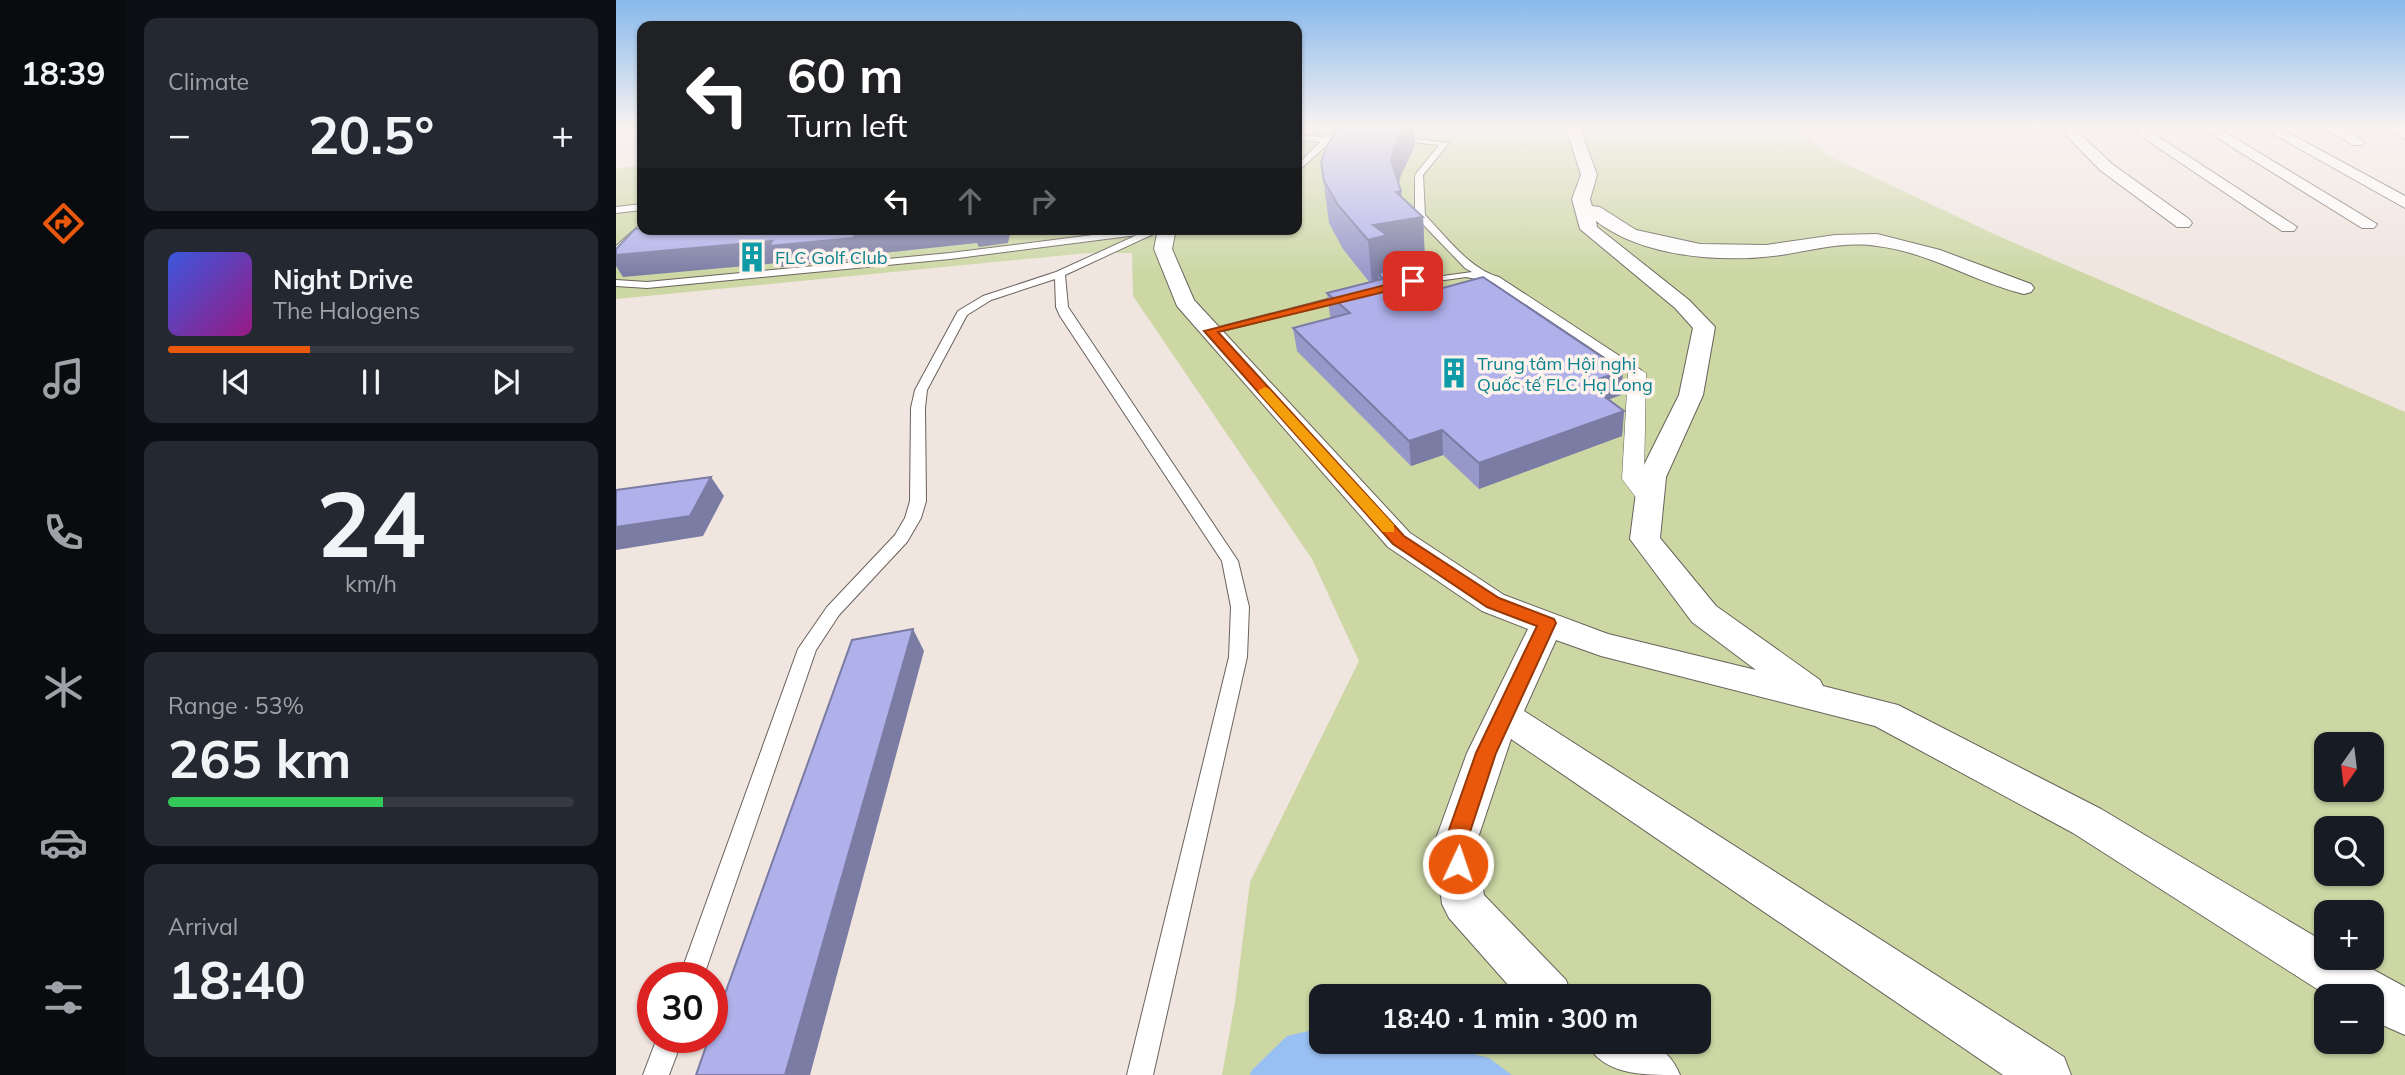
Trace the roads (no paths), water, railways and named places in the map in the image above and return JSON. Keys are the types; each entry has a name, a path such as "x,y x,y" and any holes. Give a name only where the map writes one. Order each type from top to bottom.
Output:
{"street":[{"path":"1589,176 1581,199 1589,229 1682,304 1704,327 1691,396 1652,477 1645,539 1704,614 1822,699"},
{"path":"2119,176 2183,223"},
{"path":"2210,176 2288,227"},
{"path":"2288,176 2368,224"},
{"path":"2357,176 2405,203"},
{"path":"1581,199 1613,226 1664,243 1737,252 1768,251 1840,240 1877,240 2024,288"},
{"path":"1165,235 1163,248 1184,302 1399,540 1493,603 1601,644 1885,715 2087,821 2352,984"},
{"path":"1637,373 1633,479 1649,499"},
{"path":"1538,984 1464,904 1455,844 1486,753 1548,623"},
{"path":"1504,716 2046,1075"},
{"path":"2384,1002 2405,1011"},
{"path":"1627,1054 1655,1075"}],"lane":[{"path":"1419,176 1420,216 1469,266 1495,279 1637,373"},
{"path":"616,210 637,208"},
{"path":"616,252 637,231"},
{"path":"616,283 647,285 923,258 1115,235"},
{"path":"697,962 807,649 833,611 901,538 914,518 918,501 918,408 930,368 968,308 987,298 1060,274 1146,235"},
{"path":"1060,274 1062,307 1066,316 1230,561 1240,607 1238,657 1140,1075"},
{"path":"1386,288 1466,274 1495,279"},
{"path":"1210,331 1359,295"},
{"path":"656,1075 664,1053"}],"water":[{"path":"1309,1031 1309,1054 1474,1054 1489,1058 1512,1075 1250,1075 1287,1036"}],"place":[{"name":"FLC Golf Club","path":"752,257"},
{"name":"Trung tâm Hội nghị Quốc tế FLC Hạ Long","path":"1454,373"}]}
